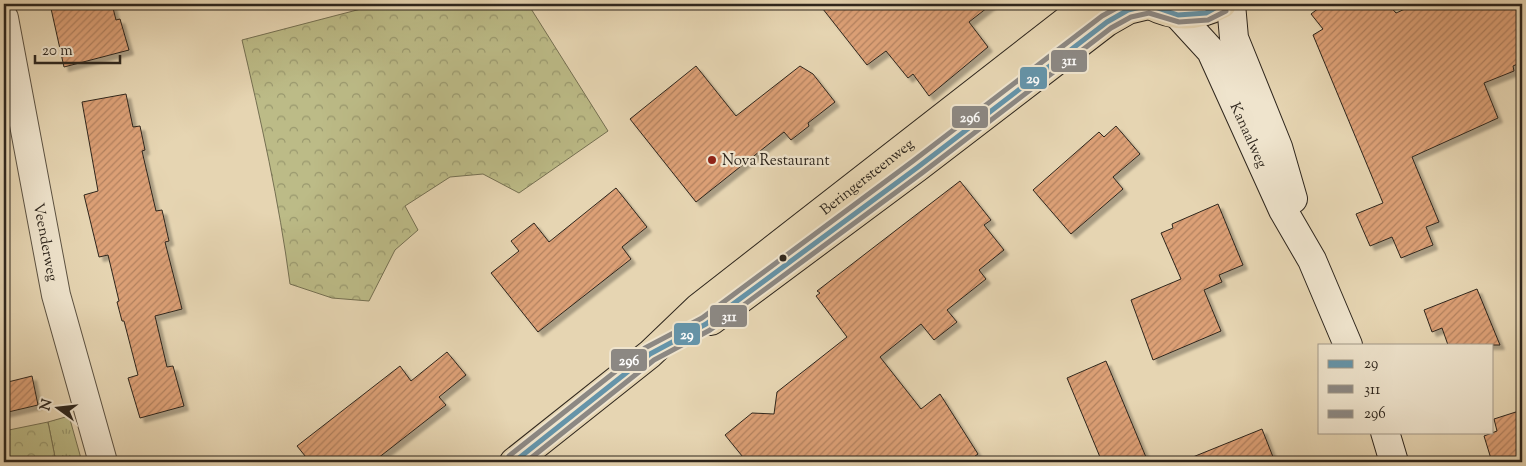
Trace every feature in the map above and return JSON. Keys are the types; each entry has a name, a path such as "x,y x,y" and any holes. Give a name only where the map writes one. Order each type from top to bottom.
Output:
{"main road":[{"name":"Beringersteenweg","path":"514,462 650,354 698,308 1088,4"},
{"name":"Beringersteenweg","path":"650,354 706,324 918,167 1107,22 1128,10 1149,4"},
{"path":"1149,4 1178,16 1206,13 1222,4"}],"street":[{"name":"Kanaalweg","path":"1231,4 1234,38 1278,147 1312,260 1348,344"},
{"name":"Kanaalweg","path":"1178,16 1211,50 1283,210 1312,260"},
{"name":"Veenderweg","path":"4,18 56,295 103,462"},
{"path":"1385,434 1394,462"}],"green space":[{"path":"380,4 528,4 608,131 519,193 483,174 450,177 405,206 418,230 395,250 369,301 332,298 290,284 263,131 242,40"},
{"path":"69,416 82,462 56,462 48,422"},
{"path":"48,422 56,462 4,462 4,431"}],"building":[{"path":"50,4 112,4 116,20 120,19 129,50 64,67"},
{"path":"819,4 992,4 969,22 988,47 929,96 913,74 908,78 886,51 867,65"},
{"path":"1324,4 1388,4 1396,13 1416,4 1522,4 1522,62 1513,66 1514,71 1484,83 1498,118 1412,157 1439,222 1426,227 1433,245 1401,258 1392,237 1370,246 1356,214 1383,203 1313,35 1323,29 1311,14"},
{"path":"696,66 736,116 800,66 813,74 835,102 808,123 809,126 791,140 784,132 696,202 630,119"},
{"path":"126,94 133,127 140,126 145,150 142,151 156,211 162,210 169,241 165,242 182,309 155,316 167,367 173,366 184,406 140,418 128,378 138,375 117,302 119,301 108,255 99,257 84,195 98,191 82,102"},
{"path":"1116,126 1140,154 1113,177 1123,189 1071,234 1033,190 1099,132 1104,137"},
{"path":"960,181 991,220 984,225 1004,250 979,270 986,279 947,310 957,322 934,340 921,324 880,357 921,409 940,394 978,454 967,462 747,462 725,435 752,413 774,414 777,392 847,337 816,296 820,293 817,291"},
{"path":"616,188 647,227 622,247 631,259 538,332 491,273 519,251 511,241 534,223 549,242"},
{"path":"1218,204 1243,265 1219,275 1222,282 1204,290 1221,331 1153,360 1131,300 1181,279 1161,233 1173,228 1172,224"},
{"path":"1477,289 1500,345 1448,344 1442,328 1432,332 1424,310"},
{"path":"447,352 466,375 439,397 446,405 373,462 310,462 297,446 400,366 411,381"},
{"path":"1106,361 1148,462 1102,462 1067,378"},
{"path":"32,376 38,405 4,413 4,383"},
{"path":"1522,410 1522,462 1492,462 1484,436 1494,434 1497,431 1494,419"},
{"path":"1262,429 1275,462 1183,462 1183,461"}],"transit line":[{"name":"296","path":"509,456 645,348 702,318 913,161 1102,16 1124,4"},
{"name":"296","path":"1168,4 1179,7 1207,4"},
{"name":"29","path":"514,462 650,354 706,324 918,167 1107,22 1128,10 1149,5 1178,15 1206,13 1222,4"},
{"name":"311","path":"526,462 654,360 710,330 922,173 1111,28 1131,17 1149,13 1179,22 1208,20 1226,11"}],"place":[{"name":"Nova Restaurant","path":"712,160"}]}
